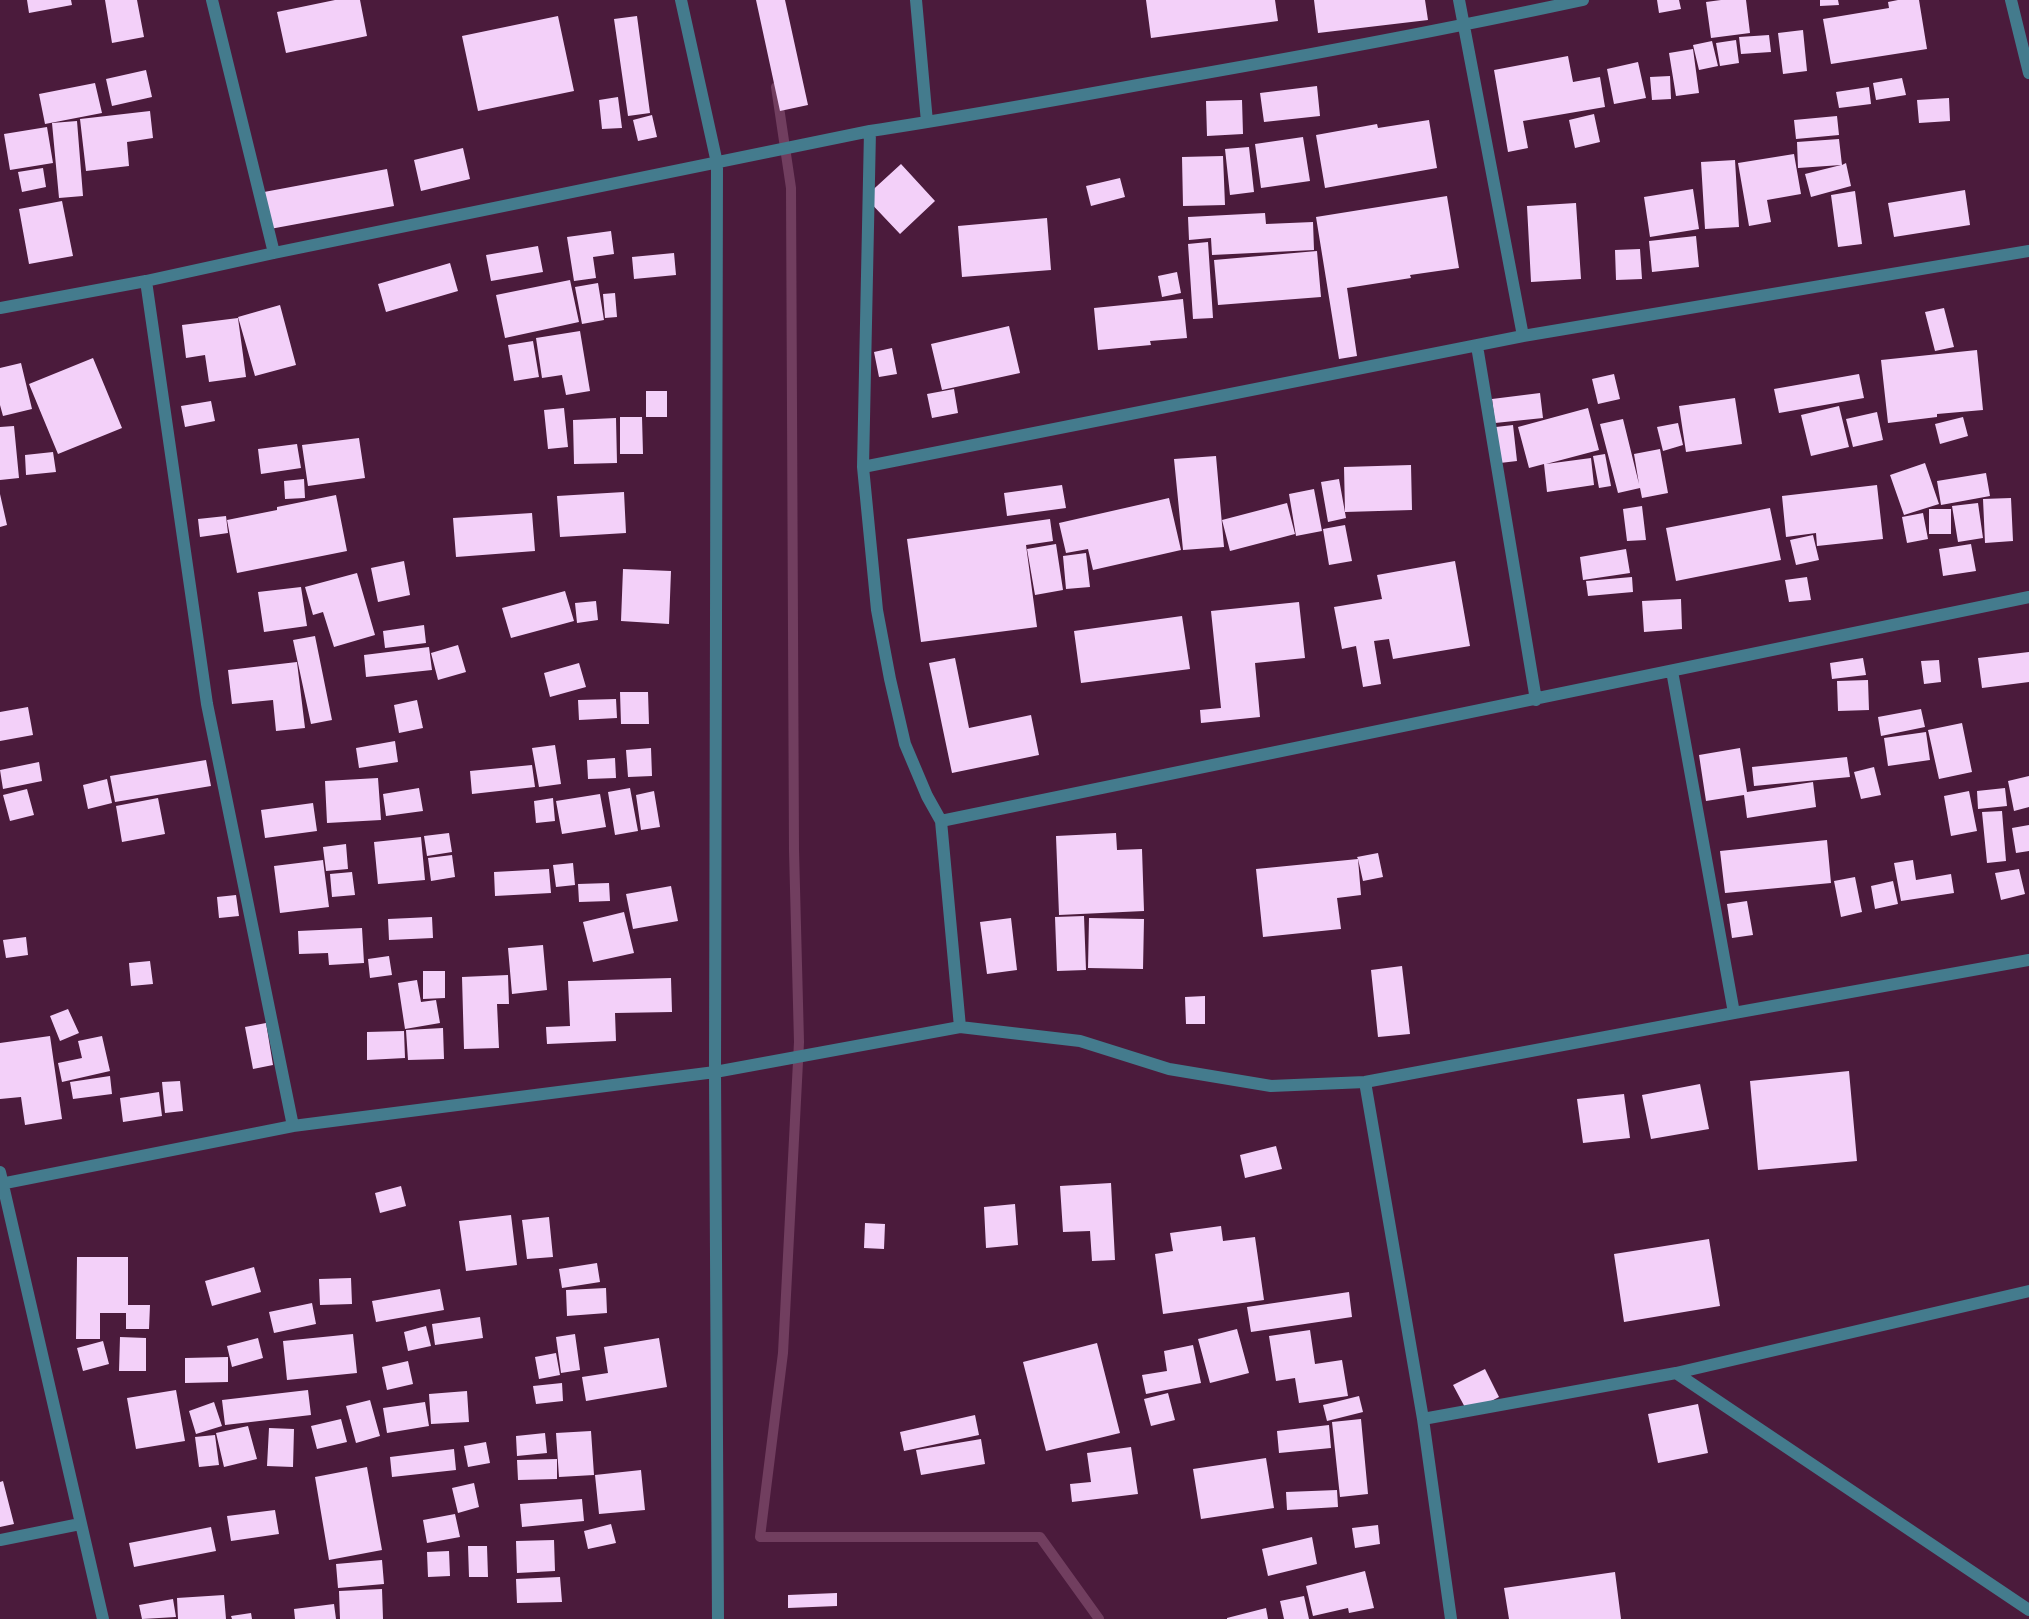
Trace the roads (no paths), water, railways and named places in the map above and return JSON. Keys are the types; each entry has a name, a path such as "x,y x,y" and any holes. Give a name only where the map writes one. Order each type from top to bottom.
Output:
{"street":[{"path":"212,0 274,253"},
{"path":"681,0 717,163 715,1072 718,1619"},
{"path":"916,0 927,122"},
{"path":"1459,0 1523,336"},
{"path":"0,308 146,281 870,131 1465,26 1583,0"},
{"path":"2011,0 2029,72"},
{"path":"870,131 863,467 877,610 890,679 906,744 927,796 941,821 960,1027"},
{"path":"863,467 1523,336 2029,251"},
{"path":"146,281 207,704 293,1126"},
{"path":"1478,346 1536,700"},
{"path":"941,821 2029,598"},
{"path":"1672,671 1734,1013"},
{"path":"103,1619 1,1180 293,1126 715,1072 960,1027 1080,1041 1168,1069 1271,1086 1366,1082 2029,960"},
{"path":"1366,1082 1424,1419 1451,1619"},
{"path":"1424,1419 1676,1372 2029,1291"},
{"path":"1676,1372 2029,1610"},
{"path":"0,1540 80,1524"}],"waterway":[{"path":"776,87 791,188 794,850 799,1042 783,1353 760,1537 1040,1537 1099,1619"}]}
